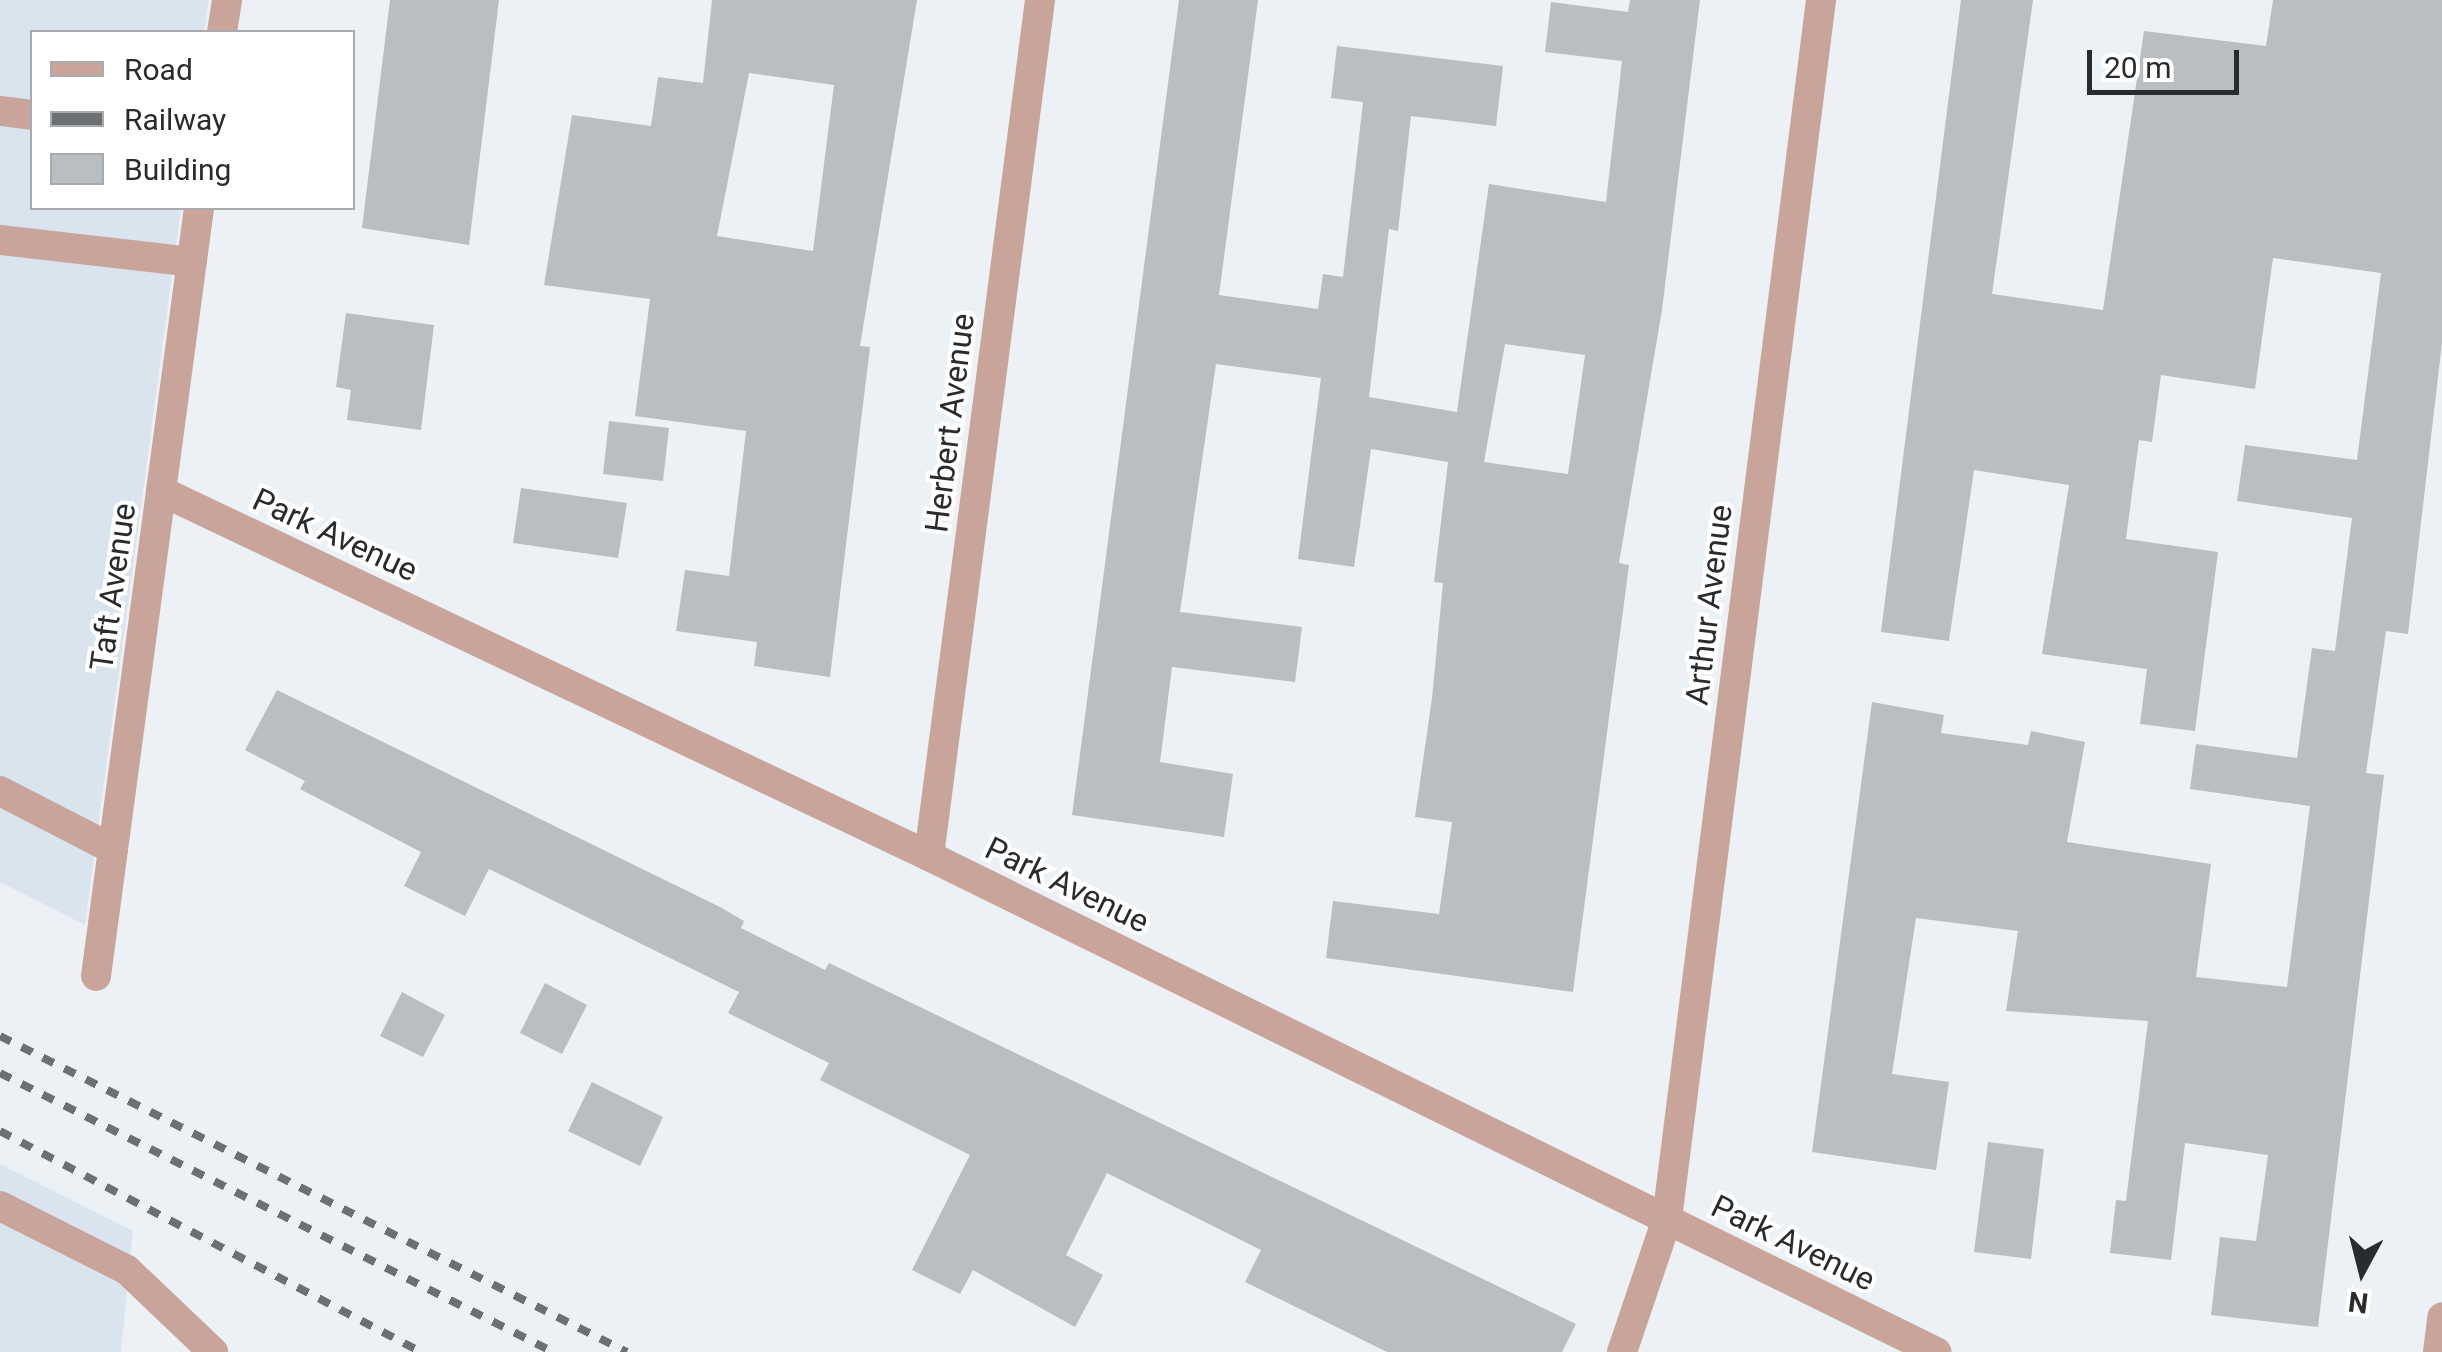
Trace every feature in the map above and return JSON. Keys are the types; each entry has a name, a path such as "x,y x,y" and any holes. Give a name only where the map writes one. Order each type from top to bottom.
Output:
{"street":[{"path":"222,30 226,0"},
{"name":"Herbert Avenue","path":"929,856 1040,0"},
{"name":"Arthur Avenue","path":"1622,1352 1666,1219 1821,0"},
{"path":"0,112 30,116"},
{"name":"Taft Avenue","path":"96,976 199,210"},
{"path":"0,240 192,262"},
{"name":"Park Avenue","path":"161,491 929,856 1936,1352"},
{"path":"0,791 113,849"},
{"path":"0,1206 126,1270 214,1352"},
{"path":"2438,1352 2442,1317"}],"shaded area":[{"path":"0,0 209,0 204,30 30,30 30,210 181,210 85,925 0,882"},
{"path":"0,1164 133,1231 121,1352 0,1352"}],"building":[{"path":"390,0 499,0 469,245 362,228"},
{"path":"712,0 917,0 860,346 870,347 830,677 754,666 757,642 676,631 685,570 729,576 746,431 635,416 650,299 544,285 572,115 651,126 658,77 703,83","holes":["749,73 834,85 813,251 717,236"]},
{"path":"1179,0 1258,0 1219,295 1318,309 1323,274 1343,277 1363,102 1331,98 1337,46 1503,66 1496,126 1411,116 1398,231 1389,229 1369,397 1457,412 1489,184 1606,202 1622,61 1545,52 1551,2 1628,12 1630,0 1700,0 1662,310 1619,563 1629,565 1573,992 1326,958 1333,901 1439,914 1452,822 1415,817 1443,583 1434,582 1448,462 1371,449 1354,567 1298,559 1321,378 1216,364 1180,612 1302,627 1295,682 1172,667 1160,762 1233,774 1224,837 1072,815","holes":["1505,344 1585,355 1568,474 1484,462"]},
{"path":"1961,0 2033,0 1992,294 2103,310 2144,31 2266,46 2273,0 2442,0 2442,343 2408,634 2386,631 2366,773 2384,775 2318,1327 2211,1315 2220,1237 2256,1241 2268,1155 2185,1143 2171,1260 2110,1253 2116,1200 2126,1201 2148,1021 2006,1011 2018,931 1916,918 1892,1074 1949,1082 1936,1170 1812,1152 1872,702 1944,715 1941,733 2028,745 2031,731 2085,742 2067,842 2211,864 2196,977 2287,987 2310,806 2190,789 2196,744 2297,758 2312,648 2335,651 2352,518 2237,501 2245,445 2357,460 2381,273 2273,258 2255,389 2161,375 2152,442 2139,440 2126,539 2218,552 2195,731 2140,724 2147,669 2042,654 2069,485 1974,470 1949,641 1881,632"},
{"path":"346,313 434,325 421,430 347,420 351,390 336,387"},
{"path":"609,421 669,428 663,481 603,474"},
{"path":"521,488 627,503 618,558 513,543"},
{"path":"277,690 720,907 744,921 741,928 825,970 829,963 1576,1324 1562,1352 1387,1352 1245,1282 1261,1250 1107,1173 1066,1255 1103,1275 1075,1327 973,1270 960,1294 912,1270 970,1155 820,1080 829,1063 728,1013 739,992 489,869 465,916 404,886 421,852 300,789 305,781 245,750"},
{"path":"545,983 587,1005 562,1054 520,1033"},
{"path":"402,992 445,1015 423,1057 380,1036"},
{"path":"592,1082 663,1117 640,1166 568,1131"},
{"path":"1988,1142 2044,1149 2031,1259 1974,1252"}],"railway":[{"path":"0,1036 627,1352"},
{"path":"0,1073 553,1352"},
{"path":"0,1131 421,1352"}]}
